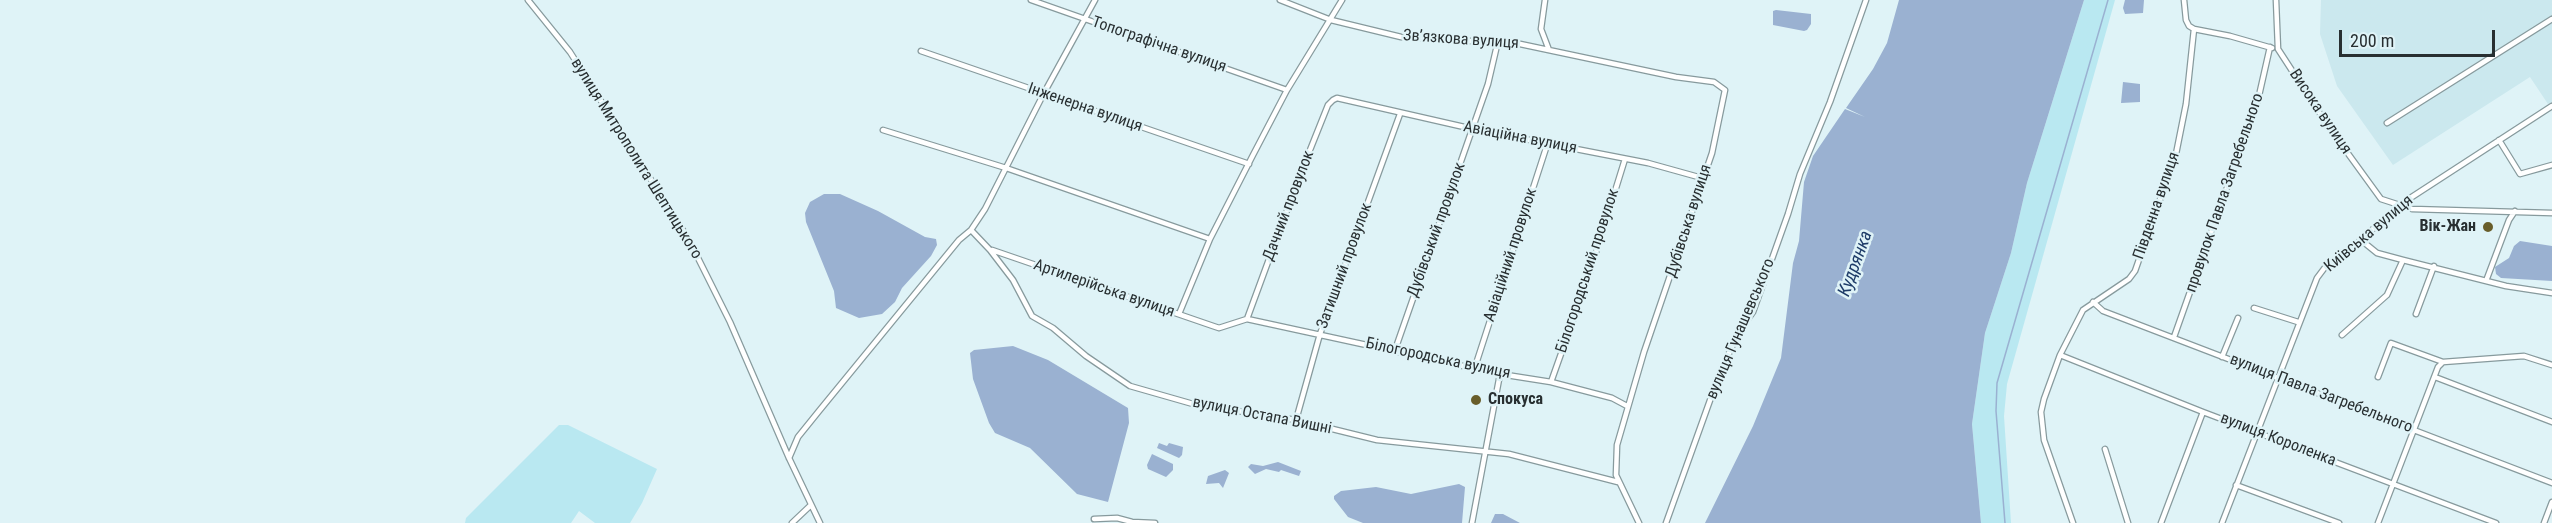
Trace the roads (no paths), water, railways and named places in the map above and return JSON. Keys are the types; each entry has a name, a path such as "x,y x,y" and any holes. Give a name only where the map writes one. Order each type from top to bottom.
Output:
{"street":[{"name":"вулиця Митрополита Шептицького","path":"528,0 563,43 605,104 688,238 730,322 789,459 820,523"},
{"name":"Топографічна вулиця","path":"1031,0 1287,90"},
{"path":"789,459 798,437 959,240 971,230 985,208 1095,0"},
{"name":"Звʼязкова вулиця","path":"1280,0 1331,20 1401,37 1498,41 1539,49"},
{"path":"1179,314 1210,239 1287,90 1342,0"},
{"path":"1545,0 1541,29 1550,50"},
{"name":"вулиця Гунашевського","path":"1666,523 1718,378 1738,333 1753,312 1800,174 1830,102 1866,0"},
{"path":"2184,0 2189,26 2194,29 2230,36 2278,50 2276,0"},
{"path":"2387,123 2552,19"},
{"name":"Південна вулиця","path":"2073,523 2051,464 2041,425 2044,399 2060,355 2083,310 2129,279 2135,272 2176,154 2186,104 2194,29"},
{"name":"Дубівський провулок","path":"1395,350 1488,84 1498,41"},
{"name":"провулок Павла Загребельного","path":"2174,337 2258,100 2270,47"},
{"name":"Дубівська вулиця","path":"1539,49 1721,85 1725,90 1712,153 1702,177 1679,256 1627,406 1617,445 1616,475 1639,523"},
{"name":"Висока вулиця","path":"2278,50 2328,126 2381,199 2398,206"},
{"name":"Інженерна вулиця","path":"921,51 1249,164"},
{"name":"Авіаційна вулиця","path":"1337,99 1473,129 1548,142 1702,177"},
{"name":"Дачний провулок","path":"1247,319 1328,105 1337,99"},
{"name":"Київська вулиця","path":"2222,523 2298,322 2317,278 2326,266 2361,240 2398,206 2552,106"},
{"name":"Затишний провулок","path":"1296,420 1320,334 1400,114"},
{"path":"883,130 1006,168 1210,239"},
{"path":"2499,140 2520,174 2552,165"},
{"name":"Авіаційний провулок","path":"1475,367 1548,142"},
{"name":"Білогородський провулок","path":"1551,382 1589,275 1625,159"},
{"path":"2398,206 2412,209 2552,213"},
{"path":"2486,281 2509,220 2515,211"},
{"name":"вулиця Остапа Вишні","path":"971,230 1013,280 1032,316 1053,328 1086,356 1130,386 1193,404 1296,420 1377,440 1484,450 1543,461 1618,482"},
{"path":"2361,240 2377,253 2486,281 2552,293"},
{"name":"Артилерійська вулиця","path":"990,250 1219,327 1247,319"},
{"path":"2342,335 2387,295 2403,260"},
{"path":"2416,314 2434,266"},
{"name":"вулиця Павла Загребельного","path":"2093,302 2103,311 2552,483"},
{"path":"2254,308 2298,322"},
{"path":"2222,357 2238,318"},
{"name":"Білогородська вулиця","path":"1247,319 1500,374 1551,382 1612,398 1627,406"},
{"path":"2378,377 2391,343 2443,362 2524,356 2552,365"},
{"name":"вулиця Короленка","path":"2060,355 2496,523"},
{"path":"2378,523 2438,367 2443,362"},
{"path":"1473,523 1484,450 1500,374"},
{"path":"2435,376 2552,422"},
{"path":"2161,523 2203,412"},
{"path":"2105,448 2128,523"},
{"path":"2236,485 2339,523"},
{"path":"2544,523 2552,502"},
{"path":"792,523 811,506"},
{"path":"1094,519 1117,518 1132,522 1155,523"}],"water":[{"name":"Кудрянка","path":"1899,0 2084,0 2027,183 2011,253 1985,333 1972,424 1981,523 1705,523 1753,426 1781,358 1793,263 1799,241 1804,182 1813,156 1845,109 1865,117 1846,108 1873,69 1887,43"},
{"path":"2125,0 2144,0 2143,13 2125,14 2123,8"},
{"path":"1773,11 1811,14 1811,24 1804,31 1773,25"},
{"path":"2123,82 2140,84 2140,102 2121,103"},
{"path":"824,194 840,194 878,211 925,237 936,239 937,245 931,256 902,288 895,302 882,314 859,318 836,308 834,291 806,222 805,213 810,202"},
{"path":"2520,241 2552,246 2552,281 2501,278 2496,274 2495,267 2509,258 2514,246"},
{"path":"1013,346 1048,360 1128,408 1129,423 1108,502 1077,494 1030,448 995,433 973,379 970,353 974,350"},
{"path":"1159,443 1183,447 1182,455 1179,458 1157,448"},
{"path":"1152,454 1173,464 1173,470 1166,477 1148,469 1147,465"},
{"path":"1278,462 1301,471 1299,476 1281,470 1279,472 1266,469 1255,474 1248,467 1251,464 1263,466"},
{"path":"1225,470 1229,473 1223,488 1219,483 1206,484 1208,476"},
{"path":"1459,484 1465,487 1462,523 1363,523 1348,517 1334,499 1334,496 1341,491 1376,487 1411,494"},
{"path":"1495,514 1503,514 1520,523 1491,523"}],"waterway":[{"path":"2005,523 1996,411 1997,383 2108,0"}],"place":[{"name":"Вік-Жан","path":"2488,227"},
{"name":"Спокуса","path":"1476,400"}]}
